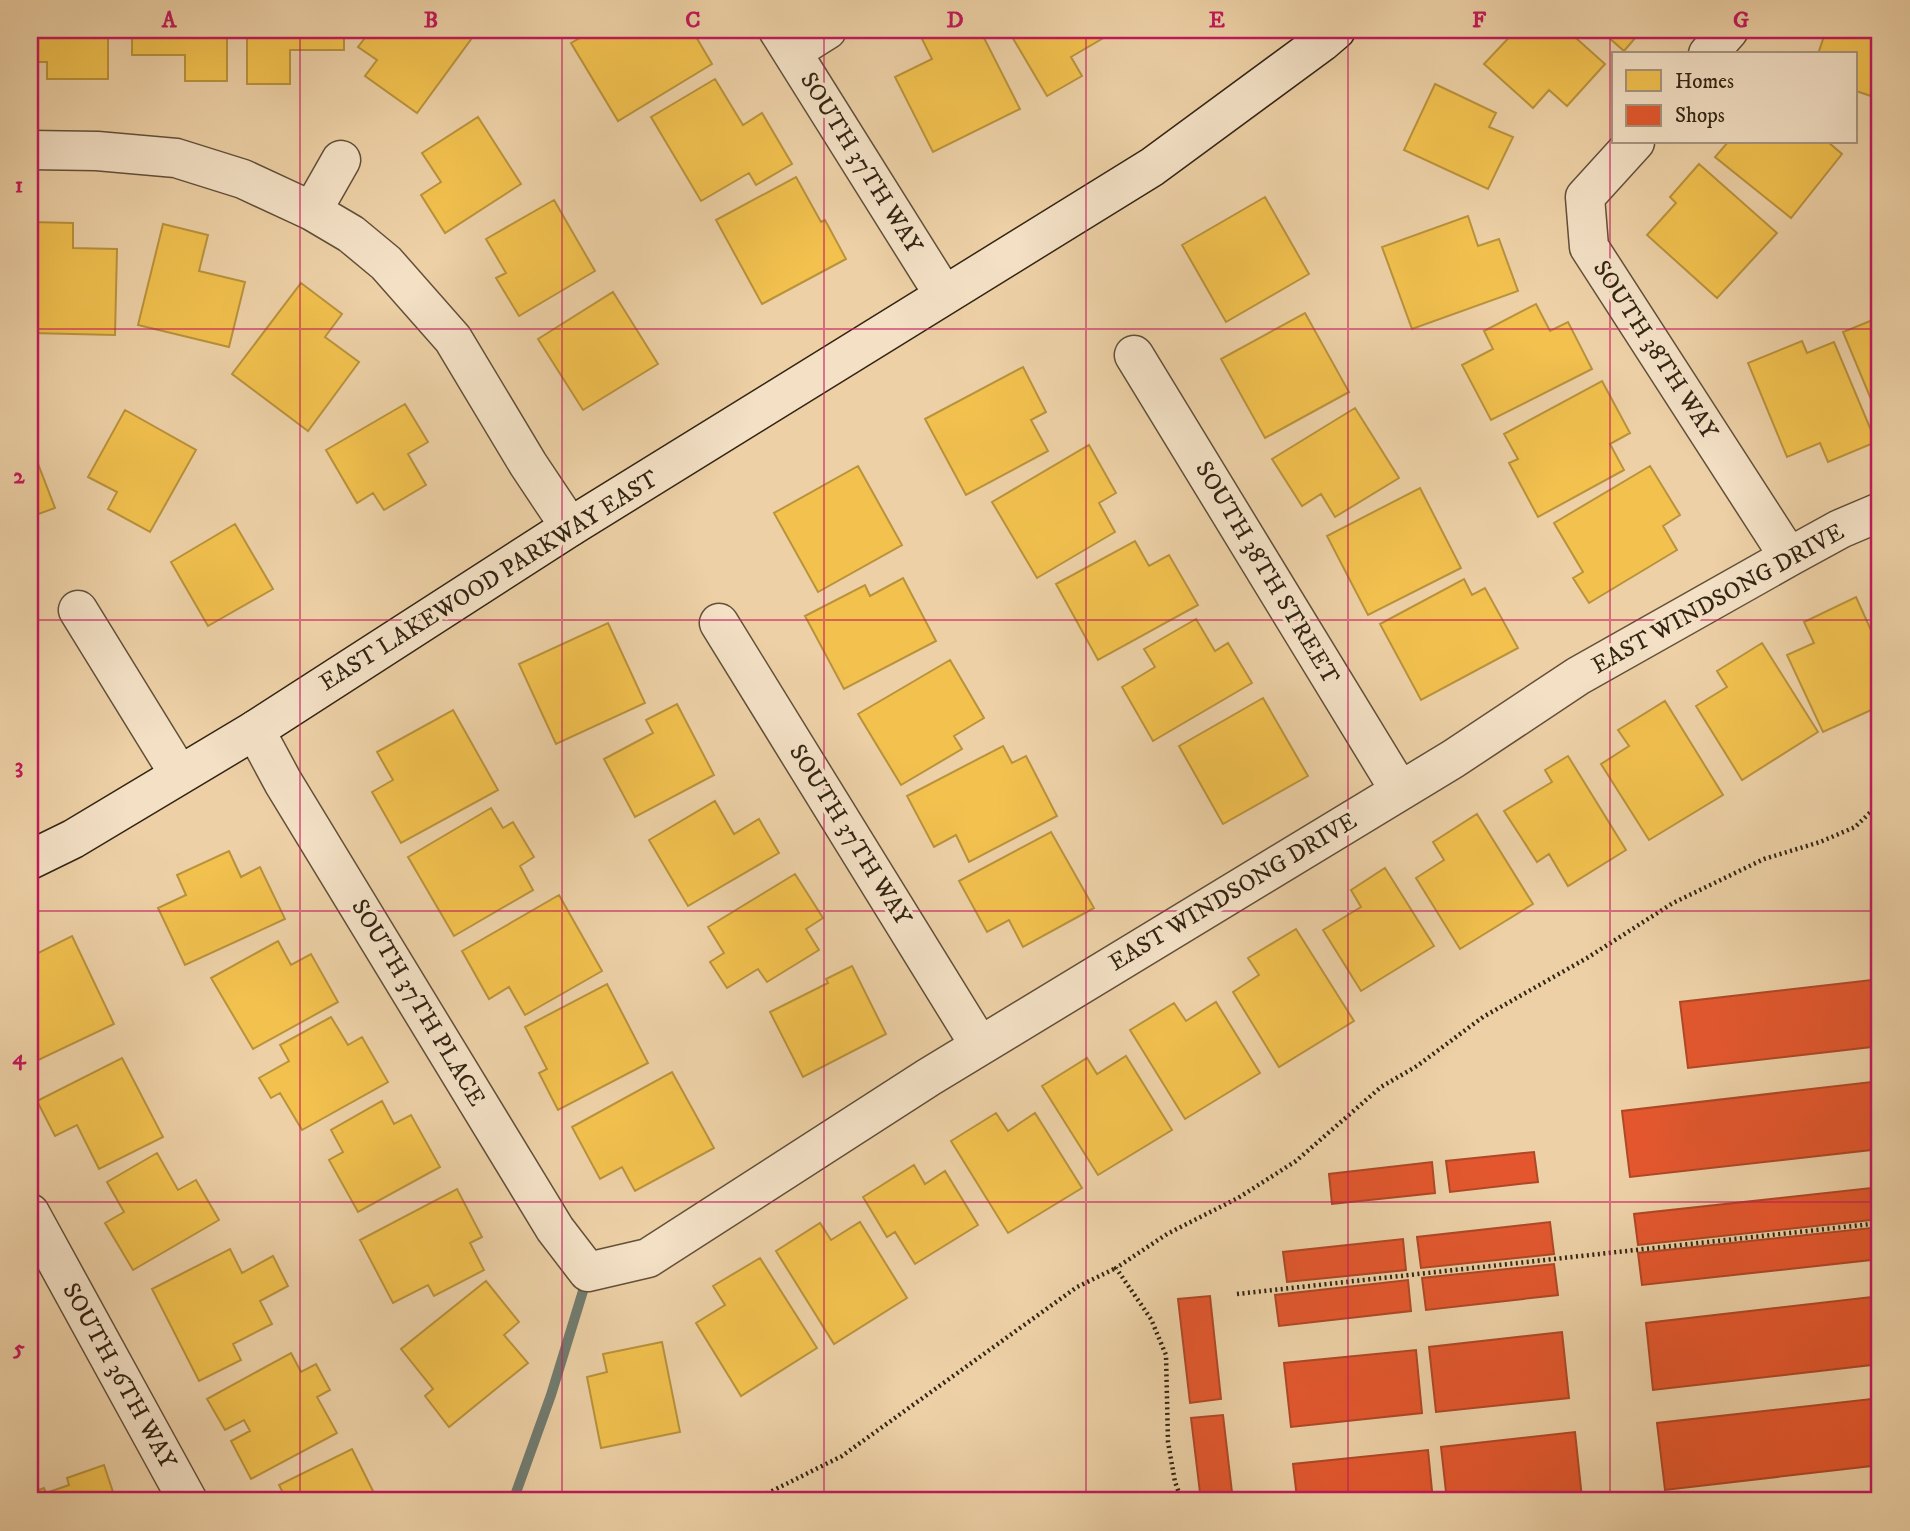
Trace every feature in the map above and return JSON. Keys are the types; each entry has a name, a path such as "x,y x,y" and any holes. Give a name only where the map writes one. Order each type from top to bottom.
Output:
{"street":[{"path":"785,41 827,30"},
{"name":"EAST LAKEWOOD PARKWAY EAST","path":"30,860 73,839 256,730 570,527 1152,167 1336,30"},
{"path":"1710,52 1728,30"},
{"name":"SOUTH 37TH WAY","path":"785,41 944,295"},
{"name":"SOUTH 38TH WAY","path":"1633,144 1585,197 1589,247 1789,557"},
{"path":"30,150 97,151 176,158 243,179 312,211 351,234 386,263 453,339 528,464 570,527"},
{"path":"312,211 341,160"},
{"name":"SOUTH 38TH STREET","path":"1134,355 1400,791"},
{"name":"EAST WINDSONG DRIVE","path":"588,1272 648,1258 980,1046 1453,759 1578,676 1840,529 1880,512"},
{"path":"78,610 179,774"},
{"name":"SOUTH 37TH WAY","path":"719,623 980,1046"},
{"name":"SOUTH 37TH PLACE","path":"256,730 283,782 555,1229 588,1272"},
{"name":"SOUTH 36TH WAY","path":"30,1213 188,1501"}],"path":[{"path":"752,1501 842,1455 1077,1287 1116,1268 1167,1234 1238,1198 1296,1161 1381,1087 1417,1066 1483,1017 1587,958 1673,903 1764,859 1820,842 1854,827 1880,803"},
{"path":"1237,1294 1880,1223"},
{"path":"1116,1268 1151,1319 1167,1355 1168,1442 1175,1482 1182,1501"}],"building: Homes":[{"path":"30,30 108,30 108,79 47,79 47,62 30,62"},
{"path":"132,30 227,30 227,81 185,81 185,55 132,55"},
{"path":"247,30 344,30 344,50 290,50 290,84 247,84"},
{"path":"371,30 461,30 472,38 417,113 365,76 377,60 358,47"},
{"path":"594,30 692,30 712,64 618,121 571,43"},
{"path":"940,30 980,30 1020,109 933,152 895,77 932,59 922,39"},
{"path":"1008,30 1117,30 1071,57 1082,76 1047,96"},
{"path":"1516,30 1567,30 1605,64 1567,106 1549,90 1533,108 1484,64"},
{"path":"1600,30 1642,30 1624,51"},
{"path":"1880,30 1880,99 1857,91 1857,52 1819,52 1824,36 1814,32"},
{"path":"715,79 743,125 762,113 792,164 756,185 749,173 701,201 651,117"},
{"path":"1435,84 1496,113 1489,127 1513,137 1488,189 1404,150"},
{"path":"478,117 521,184 445,233 421,195 441,182 422,153"},
{"path":"1726,144 1830,144 1842,154 1791,218 1715,157"},
{"path":"1699,164 1777,233 1717,298 1647,235 1676,203 1670,197"},
{"path":"796,177 821,222 825,220 846,259 762,304 716,220"},
{"path":"1265,197 1309,274 1226,322 1182,245"},
{"path":"554,200 595,271 519,316 496,278 506,273 486,239"},
{"path":"1468,216 1478,246 1499,239 1518,291 1412,329 1382,247"},
{"path":"30,222 73,223 73,248 117,249 115,335 30,333"},
{"path":"163,224 208,235 199,271 245,282 229,347 138,325"},
{"path":"301,283 342,314 325,337 359,362 308,431 232,374"},
{"path":"613,292 658,364 583,410 538,339"},
{"path":"1536,304 1550,331 1568,322 1592,369 1491,420 1462,365 1493,349 1484,331"},
{"path":"1305,313 1349,392 1265,438 1221,359"},
{"path":"1880,317 1880,414 1878,416 1843,332"},
{"path":"1802,341 1807,353 1834,342 1876,442 1828,462 1820,443 1787,457 1748,363"},
{"path":"1023,367 1046,412 1031,420 1048,451 966,495 925,419"},
{"path":"1602,381 1630,433 1610,444 1624,470 1538,517 1509,463 1518,459 1504,434"},
{"path":"405,404 428,442 408,454 426,485 384,510 373,493 357,503 326,450"},
{"path":"1355,408 1399,478 1335,517 1321,494 1302,506 1272,459"},
{"path":"125,410 196,450 150,532 108,509 117,492 88,477"},
{"path":"30,443 55,508 30,517"},
{"path":"1089,445 1116,493 1099,503 1115,532 1037,578 992,502"},
{"path":"858,466 902,545 818,592 774,513"},
{"path":"1650,466 1680,515 1663,526 1677,550 1589,603 1573,578 1583,572 1554,523"},
{"path":"1420,488 1461,568 1368,615 1327,536"},
{"path":"235,524 273,589 208,626 171,562"},
{"path":"1135,541 1149,566 1169,555 1198,605 1098,660 1056,584"},
{"path":"903,578 936,641 844,689 805,616 865,585 870,596"},
{"path":"1464,579 1472,595 1485,588 1518,648 1421,700 1380,624"},
{"path":"1856,597 1880,650 1880,706 1823,732 1787,655 1814,643 1804,622"},
{"path":"1196,619 1215,651 1228,643 1252,683 1153,741 1122,687 1155,667 1144,649"},
{"path":"608,623 645,703 556,744 519,664"},
{"path":"1762,643 1818,732 1742,780 1696,706 1727,687 1717,671"},
{"path":"950,660 984,718 954,736 962,749 901,785 858,714"},
{"path":"1263,698 1308,776 1223,824 1179,746"},
{"path":"1665,701 1723,795 1649,840 1601,764 1629,746 1618,730"},
{"path":"677,704 714,775 635,817 604,759 653,733 646,720"},
{"path":"453,710 498,790 401,843 372,792 393,780 377,752"},
{"path":"1003,746 1012,763 1026,756 1057,816 969,862 956,835 934,847 907,796"},
{"path":"1568,756 1626,850 1568,886 1549,854 1537,862 1504,811 1552,782 1545,770"},
{"path":"715,801 734,834 759,819 779,853 688,906 649,840"},
{"path":"491,808 503,828 513,822 534,857 520,866 533,890 454,936 408,857"},
{"path":"1477,814 1533,904 1460,949 1416,878 1444,860 1433,842"},
{"path":"1051,832 1094,908 1023,947 1009,920 987,932 959,881"},
{"path":"229,851 241,877 260,867 285,919 185,965 158,908 186,895 177,875"},
{"path":"1385,868 1434,946 1361,991 1323,930 1361,907 1351,890"},
{"path":"795,874 823,918 806,929 819,950 767,982 758,969 727,988 710,962 724,953 708,927"},
{"path":"559,895 602,971 525,1015 509,987 489,999 462,951"},
{"path":"1296,929 1354,1021 1279,1067 1233,992 1259,975 1248,958"},
{"path":"72,936 114,1024 30,1064 30,957"},
{"path":"278,941 291,965 311,954 338,1002 253,1049 211,978"},
{"path":"852,966 886,1034 803,1077 770,1012 828,983 826,979"},
{"path":"607,984 648,1063 558,1110 539,1073 547,1069 525,1027"},
{"path":"1216,1002 1260,1073 1185,1119 1130,1030 1174,1003 1186,1021"},
{"path":"331,1017 348,1045 362,1037 388,1082 302,1130 280,1093 271,1098 259,1078 289,1061 280,1045"},
{"path":"1126,1056 1172,1130 1098,1175 1042,1086 1087,1058 1097,1074"},
{"path":"122,1058 163,1137 99,1169 77,1125 55,1136 37,1101"},
{"path":"672,1072 714,1148 635,1191 622,1167 600,1179 572,1127"},
{"path":"382,1101 394,1124 411,1115 440,1167 358,1212 329,1160 343,1152 331,1130"},
{"path":"996,1113 1008,1131 1035,1113 1082,1188 1008,1233 951,1141"},
{"path":"157,1153 178,1190 196,1180 219,1220 133,1270 105,1223 124,1212 107,1182"},
{"path":"914,1165 925,1184 945,1171 978,1225 915,1264 895,1232 887,1237 863,1197"},
{"path":"457,1189 482,1237 470,1243 484,1270 434,1296 428,1285 393,1303 360,1240"},
{"path":"860,1222 907,1298 834,1344 776,1251 820,1223 831,1240"},
{"path":"230,1249 242,1273 273,1256 288,1286 260,1301 272,1324 233,1344 241,1360 199,1381 152,1289"},
{"path":"760,1258 817,1348 741,1396 696,1323 725,1305 713,1286"},
{"path":"486,1281 519,1322 504,1335 528,1363 449,1427 425,1396 433,1389 401,1349"},
{"path":"662,1342 680,1432 601,1448 587,1377 607,1372 603,1354"},
{"path":"291,1353 301,1372 316,1364 330,1390 317,1397 337,1433 251,1479 231,1441 250,1431 244,1420 225,1430 207,1399"},
{"path":"352,1449 378,1501 287,1501 279,1485"},
{"path":"104,1465 116,1501 30,1501 30,1493 44,1488 46,1493 69,1485 67,1478"}],"building: Shops":[{"path":"1880,979 1880,1046 1688,1068 1680,1002"},
{"path":"1880,1081 1880,1149 1630,1177 1622,1111"},
{"path":"1534,1152 1538,1182 1450,1192 1446,1161"},
{"path":"1432,1162 1435,1193 1332,1204 1329,1174"},
{"path":"1880,1187 1880,1219 1638,1245 1634,1214"},
{"path":"1550,1222 1554,1254 1421,1268 1417,1237"},
{"path":"1880,1227 1880,1259 1642,1285 1638,1253"},
{"path":"1403,1239 1406,1270 1287,1282 1283,1252"},
{"path":"1554,1264 1558,1295 1426,1310 1422,1278"},
{"path":"1408,1280 1411,1311 1279,1326 1275,1295"},
{"path":"1210,1296 1221,1399 1190,1403 1178,1299"},
{"path":"1880,1296 1880,1364 1653,1390 1646,1323"},
{"path":"1562,1332 1569,1398 1436,1412 1429,1347"},
{"path":"1416,1350 1422,1413 1291,1427 1284,1363"},
{"path":"1880,1398 1880,1465 1665,1490 1657,1423"},
{"path":"1223,1415 1233,1501 1201,1501 1191,1418"},
{"path":"1575,1432 1582,1498 1551,1501 1447,1501 1441,1447"},
{"path":"1428,1450 1433,1501 1310,1501 1310,1497 1297,1498 1293,1464"}],"waterway":[{"path":"513,1501 551,1395 587,1278"}]}
